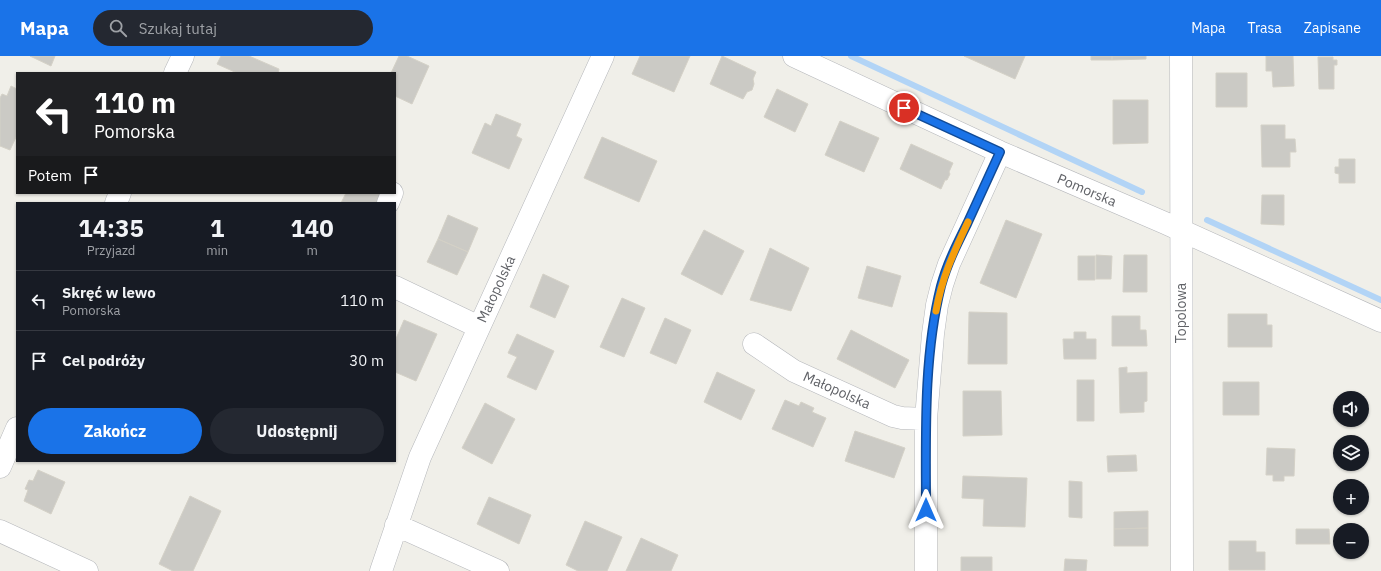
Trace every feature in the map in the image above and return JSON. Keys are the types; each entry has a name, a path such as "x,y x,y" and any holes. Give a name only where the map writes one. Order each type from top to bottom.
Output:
{"street":[{"path":"175,72 183,56"},
{"name":"Małopolska","path":"381,571 420,457 603,56"},
{"name":"Pomorska","path":"794,56 1000,152 1180,230 1381,321"},
{"name":"Topolowa","path":"1181,56 1180,230 1182,571"},
{"path":"926,571 926,419 933,334 942,285 948,264 1000,152"},
{"path":"396,287 479,327"},
{"name":"Małopolska","path":"754,344 794,372 893,416 926,419"},
{"path":"0,467 16,430"},
{"path":"396,525 498,571"},
{"path":"0,531 74,568"}],"building":[{"path":"30,56 55,56 51,66"},
{"path":"221,56 249,56 279,69 278,72 235,72 217,64"},
{"path":"399,56 407,56 429,66 412,104 396,96 396,72 391,72"},
{"path":"640,56 690,56 674,92 632,74"},
{"path":"722,56 756,72 753,79 754,84 752,90 747,92 743,99 710,84"},
{"path":"964,56 1025,56 1015,79"},
{"path":"1091,56 1112,56 1112,60 1091,60"},
{"path":"1112,56 1146,56 1146,59 1112,60"},
{"path":"1266,56 1293,56 1294,86 1273,87 1272,71 1266,71"},
{"path":"1318,57 1333,57 1333,60 1337,60 1337,65 1334,65 1334,89 1319,89"},
{"path":"1216,73 1247,73 1247,107 1216,107"},
{"path":"11,86 16,88 16,137 10,150 0,146 0,98 2,94 7,96"},
{"path":"777,89 808,104 795,132 764,117"},
{"path":"1113,100 1148,100 1148,143 1113,144"},
{"path":"496,114 521,124 516,136 522,139 509,169 472,153 485,123 491,126"},
{"path":"840,121 879,138 864,172 825,155"},
{"path":"1261,125 1285,125 1285,139 1295,139 1296,152 1290,152 1290,167 1262,167"},
{"path":"602,137 657,161 639,202 584,178"},
{"path":"911,144 953,163 949,172 950,174 947,180 945,180 941,189 900,169"},
{"path":"1339,159 1355,159 1355,183 1339,183 1339,174 1335,173 1335,167 1339,167"},
{"path":"346,194 382,194 378,202 342,202"},
{"path":"1262,195 1284,195 1284,225 1261,224"},
{"path":"448,215 478,228 468,252 438,239"},
{"path":"1006,220 1042,234 1016,298 980,283"},
{"path":"704,230 744,251 722,295 681,274"},
{"path":"438,239 468,252 457,275 427,262"},
{"path":"770,248 809,268 791,311 750,300"},
{"path":"1096,255 1112,256 1111,279 1096,279"},
{"path":"1124,255 1147,255 1147,292 1123,292"},
{"path":"1078,256 1095,256 1095,280 1078,280"},
{"path":"867,266 901,276 892,307 858,298"},
{"path":"543,274 569,286 555,318 530,307"},
{"path":"622,298 645,308 624,357 600,347"},
{"path":"969,312 1007,313 1007,364 968,364"},
{"path":"1228,314 1267,314 1267,325 1272,325 1272,347 1228,347"},
{"path":"1112,316 1140,316 1140,330 1146,330 1147,346 1112,346"},
{"path":"665,318 691,330 676,364 650,353"},
{"path":"404,320 437,334 416,381 396,372 396,339"},
{"path":"851,330 909,360 895,388 837,359"},
{"path":"1074,332 1086,332 1086,339 1096,339 1096,359 1064,359 1063,339 1074,339"},
{"path":"517,334 554,351 536,390 507,377 517,357 508,353"},
{"path":"1127,367 1127,373 1147,372 1147,401 1144,402 1144,412 1120,413 1119,368"},
{"path":"717,372 755,390 741,420 704,402"},
{"path":"1077,380 1094,380 1094,421 1077,421"},
{"path":"1223,382 1259,382 1259,415 1223,415"},
{"path":"963,391 1001,391 1002,435 963,436"},
{"path":"785,400 799,406 801,402 814,408 812,412 826,418 813,447 772,429"},
{"path":"485,403 515,419 492,464 462,448"},
{"path":"855,431 905,448 894,478 845,461"},
{"path":"1267,448 1295,449 1294,476 1284,476 1284,481 1273,481 1273,475 1266,475"},
{"path":"1136,455 1137,471 1108,472 1107,456"},
{"path":"38,470 65,482 51,514 24,501 28,490 25,489 29,480 33,481"},
{"path":"963,476 1027,478 1025,527 983,526 984,499 962,498"},
{"path":"1069,481 1082,482 1082,518 1069,517"},
{"path":"190,496 221,511 193,571 173,571 159,564"},
{"path":"489,497 531,515 519,544 477,524"},
{"path":"1148,511 1148,528 1114,529 1114,512"},
{"path":"585,521 622,537 607,571 578,571 566,565"},
{"path":"1148,528 1148,546 1114,546 1114,529"},
{"path":"1296,529 1329,529 1330,544 1296,544"},
{"path":"641,538 678,555 671,571 626,571"},
{"path":"1229,541 1256,541 1256,552 1265,552 1265,570 1229,570"},
{"path":"961,557 992,557 992,571 961,571"},
{"path":"1065,559 1087,560 1086,571 1064,571"}],"waterway":[{"path":"851,56 1142,192"},
{"path":"1207,220 1381,300"}],"slow traffic":[{"path":"936,311 948,264 968,222"}],"route":[{"path":"904,108 1000,152 948,264 937,305 926,419 926,510"}]}
